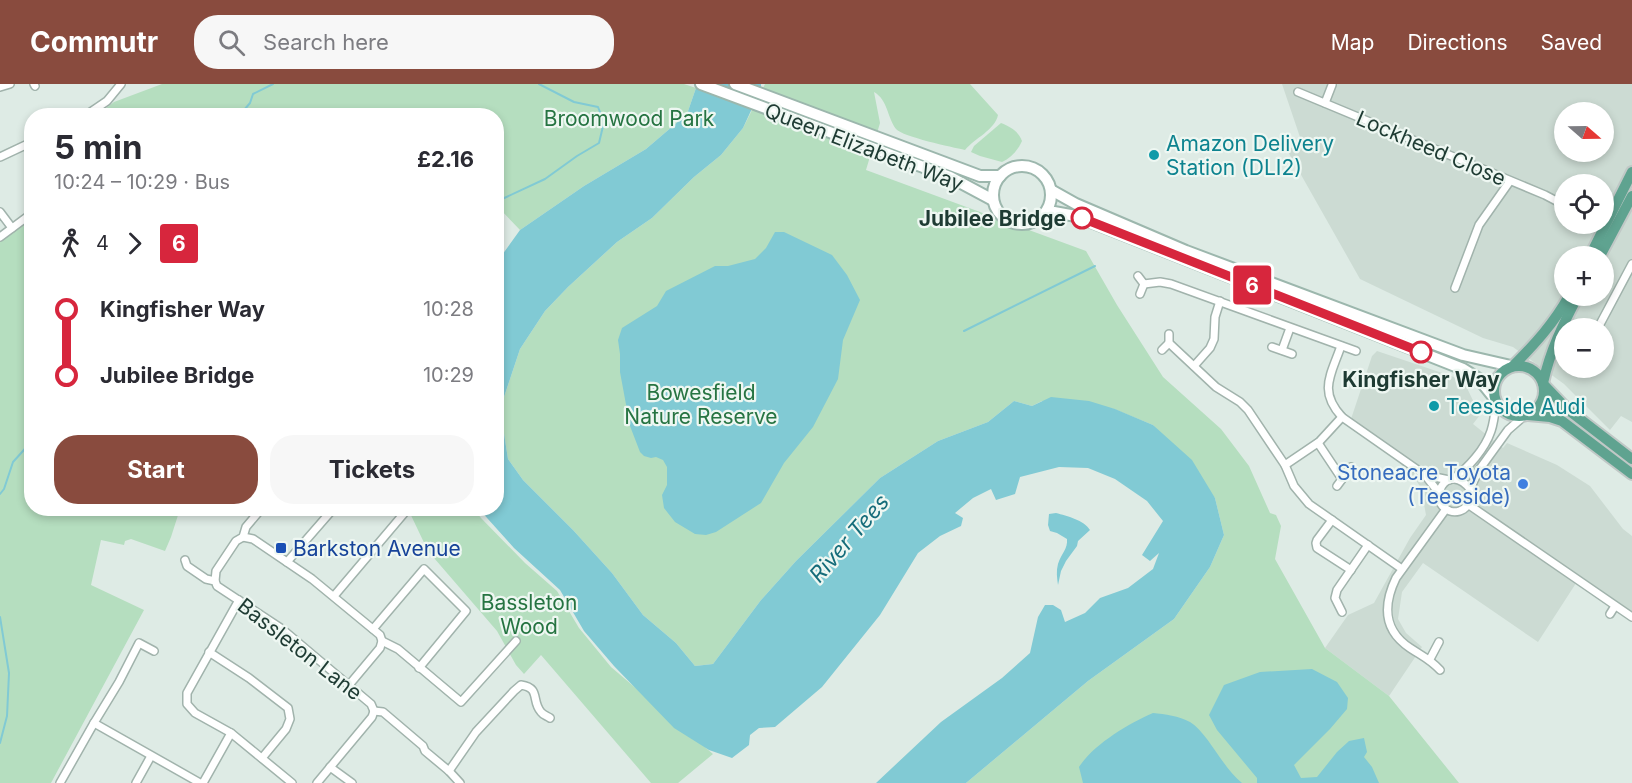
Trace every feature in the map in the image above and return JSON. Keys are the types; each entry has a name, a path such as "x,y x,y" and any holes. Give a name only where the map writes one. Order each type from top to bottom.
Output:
{"main road":[{"path":"1614,206 1632,172"},
{"path":"1604,246 1632,196"},
{"path":"1562,306 1547,329 1512,366 1502,371 1495,381 1493,390 1495,401 1503,411 1510,415 1550,417 1562,421 1632,474"},
{"path":"1526,415 1537,408 1542,401 1547,363 1573,306"},
{"path":"1512,366 1523,365 1534,370 1543,384 1567,409 1632,459"}],"street":[{"path":"0,87 10,84"},
{"name":"Queen Elizabeth Way","path":"701,84 950,177 993,200"},
{"name":"Queen Elizabeth Way","path":"735,84 980,176 1000,176"},
{"path":"97,108 107,101 119,85"},
{"path":"1324,103 1332,85"},
{"name":"Lockheed Close","path":"1298,92 1554,201"},
{"path":"0,157 24,146"},
{"path":"1042,217 1049,207 1052,196 1047,179 1043,174 1028,166 1011,168 1000,176 993,189 993,200 997,211 1010,222 1032,223 1054,212 1076,216 1469,371 1479,379 1495,401 1492,429 1470,464 1442,485 1438,493"},
{"path":"1455,288 1479,225 1510,181"},
{"path":"1051,190 1076,204 1186,251 1463,355 1512,366"},
{"path":"0,212 12,228"},
{"path":"0,237 24,219"},
{"path":"1603,318 1632,264"},
{"path":"1138,276 1144,284"},
{"path":"1144,284 1160,282 1171,284 1356,351"},
{"path":"1140,294 1144,284"},
{"path":"1194,366 1210,348 1214,339 1215,317 1220,302"},
{"path":"1282,350 1290,328"},
{"path":"1162,350 1169,343 1169,334"},
{"path":"1169,343 1216,387 1248,410 1285,465 1294,486 1303,497 1402,569"},
{"path":"1341,346 1327,391 1330,401 1342,417 1425,475 1438,493 1440,501 1446,509 1451,511 1459,511 1468,505 1475,477 1508,430 1526,415"},
{"path":"1272,347 1292,354"},
{"path":"1285,465 1318,443 1342,417"},
{"path":"1318,443 1342,479"},
{"path":"1337,486 1351,467"},
{"path":"1425,475 1464,481 1471,490"},
{"path":"1468,505 1632,618"},
{"path":"1440,670 1430,659 1409,648 1399,638 1390,625 1387,601 1396,578 1446,509"},
{"path":"243,537 246,527 255,516"},
{"path":"287,562 327,516"},
{"path":"334,596 402,516"},
{"path":"1332,520 1317,540 1317,548 1351,570"},
{"path":"215,581 216,572 236,541 243,537 253,539 334,596 380,635 382,641 380,648 349,685"},
{"path":"1342,612 1335,598 1337,590 1368,545"},
{"path":"300,547 310,550"},
{"name":"Bassleton Lane","path":"185,560 187,566 206,579 215,581 217,586 282,629 349,685 370,704 374,711 383,712 460,783"},
{"path":"373,629 424,569 466,611 419,668"},
{"path":"239,600 187,693 187,704 195,713 231,733 292,783"},
{"path":"1610,614 1616,606"},
{"path":"382,641 398,649 461,702 516,641"},
{"path":"1430,659 1439,642"},
{"path":"60,783 140,643 154,651"},
{"path":"209,652 249,678 288,708 290,719 286,729 262,758"},
{"path":"449,771 477,732 521,686 533,690 540,712 550,718"},
{"path":"317,783 372,717 374,711"},
{"path":"534,719 540,712"},
{"path":"94,723 201,783 231,733"},
{"path":"136,783 151,756"},
{"path":"330,767 352,783"}],"shaded area":[{"path":"1282,84 1632,84 1632,422 1621,416 1610,430 1556,378 1614,378 1614,318 1554,318 1554,377 1513,347 1483,338 1360,279 1287,150 1302,143"},
{"path":"1377,351 1454,377 1466,386 1480,415 1473,424 1503,448 1507,443 1557,465 1590,486 1623,529 1632,536 1632,613 1580,577 1538,642 1423,563 1402,592 1398,619 1406,633 1422,647 1389,696 1325,648 1348,615 1374,603 1410,538 1426,515 1421,488 1414,477 1379,443 1350,422 1372,356"}],"green space":[{"name":"Broomwood Park","path":"162,84 684,84 696,88 687,114 646,149 584,186 520,230 504,213 504,108 106,108 114,102"},
{"name":"Bowesfield Nature Reserve","path":"765,84 970,84 998,115 989,130 965,150 900,132 893,124 882,99 874,92 880,123 866,170 1086,251 1163,377 1221,429 1249,466 1270,513 1276,515 1281,526 1275,559 1325,648 1389,696 1459,783 966,783 1088,681 1174,619 1210,567 1224,535 1215,498 1153,425 1114,409 1042,401 1032,406 1014,401 988,422 938,441 880,478 796,561 761,600 713,664 695,666 676,643 643,615 612,573 523,480 508,459 504,433 504,397 520,349 545,311 617,242 652,218 694,177 721,155 743,128"},
{"path":"1001,123 1014,130 1022,141 1011,156 1002,162 971,152 974,146"},
{"path":"24,222 24,516 178,516 165,551 131,539 125,541 124,545 101,540 91,585 144,610 51,783 0,783 0,241"},
{"name":"Bassleton Wood","path":"411,516 479,516 525,563 557,591 579,628 611,667 713,754 678,783 651,783 541,655 524,674 516,665 497,631 428,551"}],"water":[{"path":"696,84 761,84 761,89 743,128 721,155 694,177 652,218 617,242 545,311 520,349 504,397 504,252 520,230 584,186 646,149 687,114"},
{"path":"775,232 784,232 832,255 847,275 860,300 843,340 838,379 813,427 784,463 761,503 716,532 706,535 695,534 675,522 664,508 662,495 667,485 667,467 663,460 644,456 640,452 630,426 620,372 618,340 622,328 657,306 666,291 715,266 728,266 755,259 766,248"},
{"name":"River Tees","path":"1051,397 1089,401 1153,425 1192,460 1215,498 1224,535 1210,567 1174,619 1088,681 966,783 876,783 941,722 1002,678 1030,653 1038,617 1045,605 1053,605 1061,610 1065,622 1085,613 1100,598 1128,588 1153,569 1159,553 1150,561 1142,555 1163,521 1147,501 1115,479 1088,468 1059,467 1020,477 1015,494 996,500 991,489 973,498 955,513 963,518 961,526 940,536 918,553 880,615 822,687 775,727 759,728 750,735 749,745 732,758 709,750 674,728 614,666 584,631 560,590 514,548 485,516 504,516 504,433 508,459 523,480 612,573 643,615 676,643 695,666 713,664 761,600 796,561 880,478 938,441 988,422 1014,401 1032,406"},
{"path":"1056,513 1080,521 1090,530 1078,541 1066,561 1058,585 1057,567 1067,539 1050,531 1049,514"},
{"path":"1312,669 1337,682 1348,698 1347,709 1294,765 1301,778 1317,777 1349,741 1364,738 1367,752 1364,757 1372,767 1379,783 1257,783 1257,778 1217,730 1209,715 1224,685 1260,672"},
{"path":"1153,713 1181,718 1197,727 1242,783 1083,783 1079,767 1093,750 1123,729"}],"waterway":[{"path":"246,108 253,94 273,84"},
{"path":"504,198 545,179 599,143 604,122 598,107 574,102 539,84"},
{"path":"964,331 1095,266"},
{"path":"0,494 4,489 13,462 24,450"},
{"path":"0,617 9,673 7,716 0,743"}],"bus line":[{"name":"6","path":"1082,218 1421,352"}],"place":[{"name":"Amazon Delivery Station (DLI2)","path":"1154,155"},
{"name":"Jubilee Bridge","path":"1082,218"},
{"name":"Kingfisher Way","path":"1421,352"},
{"name":"Teesside Audi","path":"1434,406"},
{"name":"Stoneacre Toyota (Teesside)","path":"1523,484"},
{"name":"Barkston Avenue","path":"281,548"}]}
